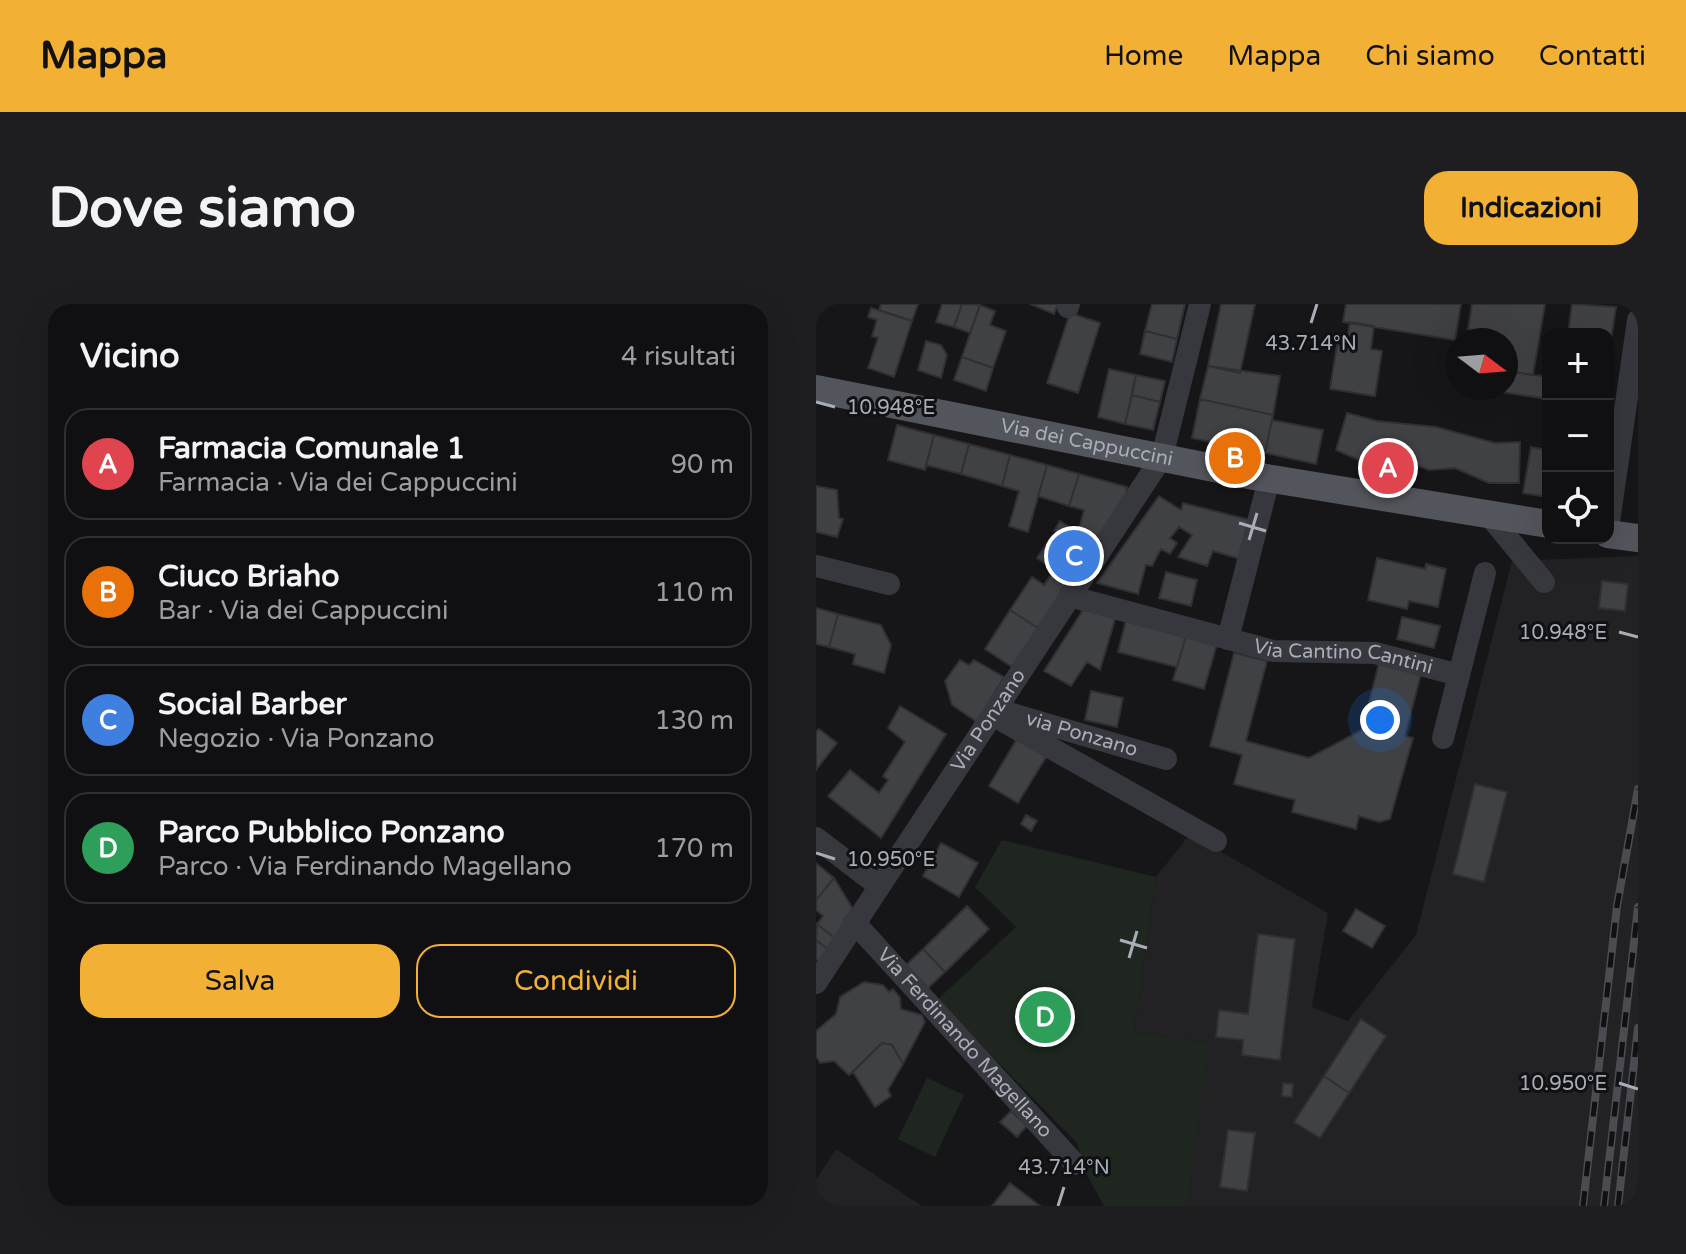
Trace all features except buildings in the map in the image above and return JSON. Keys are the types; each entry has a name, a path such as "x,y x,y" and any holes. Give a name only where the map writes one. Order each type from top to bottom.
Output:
{"main road":[{"name":"Via dei Cappuccini","path":"816,389 1269,479 1542,523"},
{"path":"1614,532 1638,538"}],"street":[{"name":"Via Ponzano","path":"816,983 1162,457 1200,304"},
{"path":"1614,489 1638,320"},
{"name":"Via Cantino Cantini","path":"1228,639 1269,479"},
{"path":"1488,514 1544,582"},
{"path":"816,566 889,584"},
{"path":"1443,738 1485,573"},
{"name":"Via Cantino Cantini","path":"1069,596 1295,654 1375,653 1459,675"},
{"path":"996,713 1216,841"},
{"name":"via Ponzano","path":"996,713 1166,759"},
{"path":"816,838 879,886"},
{"name":"Via Ferdinando Magellano","path":"854,922 1075,1164"}],"shaded area":[{"path":"1638,556 1638,1206 1188,1206 1207,1042 1134,1033 1156,877 1190,834 1328,913 1312,1007 1348,1021 1416,935 1512,561"},
{"path":"1002,840 1156,877 1134,1033 1208,1042 1188,1206 1104,1206 1085,1171 1077,1143 937,1000 1016,927 975,887"},
{"path":"927,1078 964,1095 935,1157 898,1139"},
{"path":"836,1149 922,1206 816,1206 816,1180"}],"railway":[{"path":"1583,1206 1617,906 1638,789"},
{"path":"1604,1206 1638,907"},
{"path":"1618,1206 1638,1028"}],"place":[{"name":"Ciuco Briaho","path":"1235,458"},
{"name":"Farmacia Comunale 1","path":"1388,468"},
{"name":"Social Barber","path":"1074,556"},
{"name":"Parco Pubblico Ponzano","path":"1045,1017"}]}
